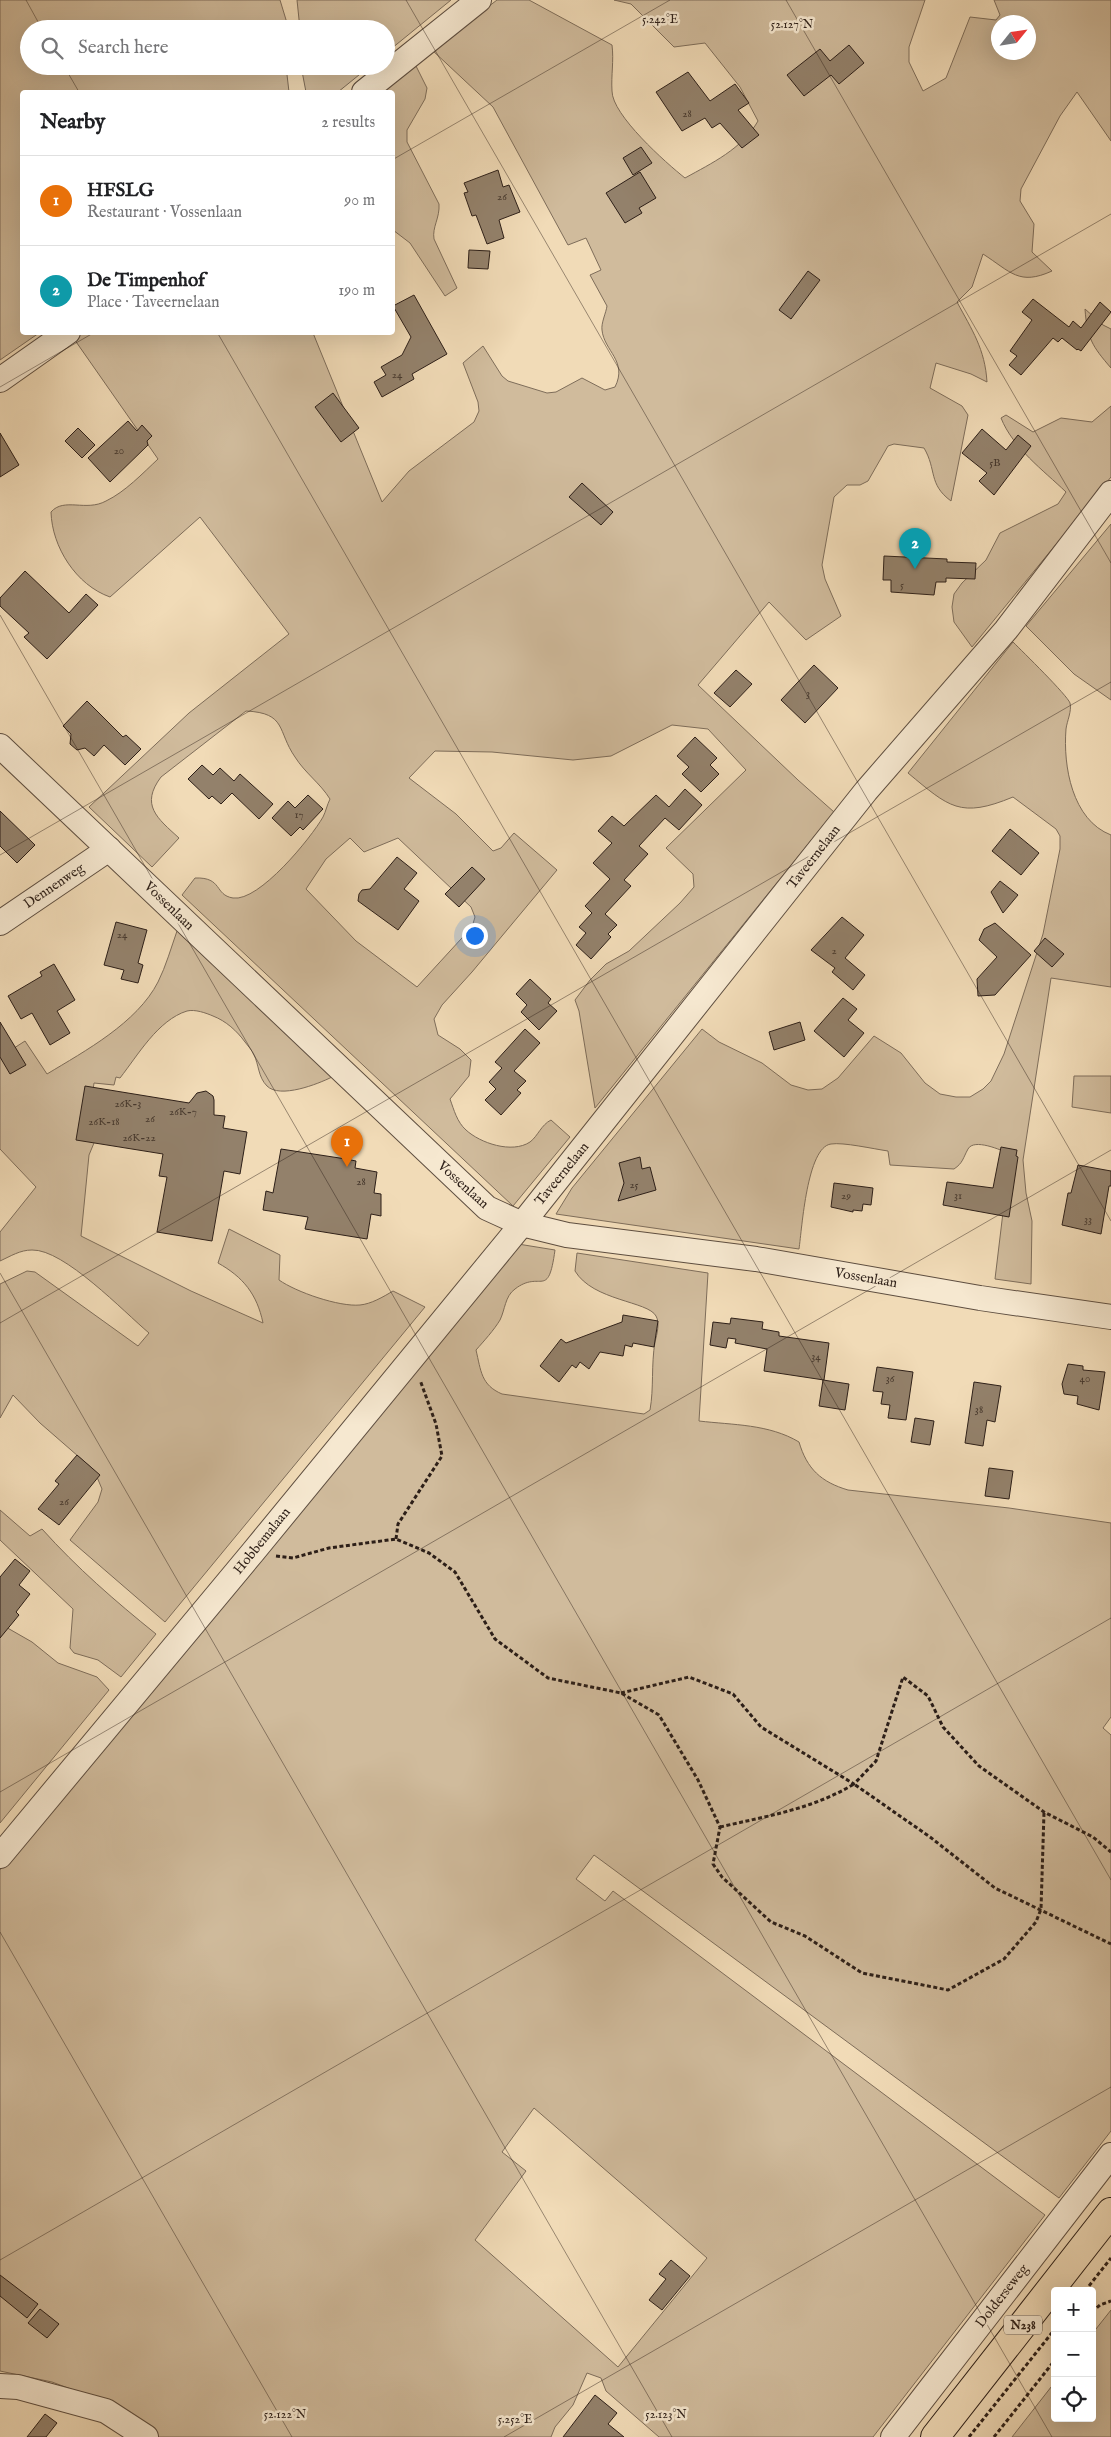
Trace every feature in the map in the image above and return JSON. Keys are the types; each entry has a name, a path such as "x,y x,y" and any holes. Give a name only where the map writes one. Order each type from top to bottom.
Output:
{"main road":[{"name":"N238","path":"935,2437 1111,2212"}],"street":[{"path":"395,67 479,0"},
{"path":"366,90 385,75"},
{"path":"0,380 64,335"},
{"name":"Taveernelaan","path":"522,1224 866,791 1006,630 1111,493"},
{"name":"Vossenlaan","path":"0,746 487,1208 522,1224 567,1235 756,1259 980,1298 1111,1318"},
{"name":"Dennenweg","path":"0,923 109,849"},
{"name":"Hobbemalaan","path":"0,1856 522,1224"},
{"name":"Dolderseweg","path":"893,2437 1111,2155"},
{"path":"0,2386 18,2387 106,2411 146,2437"}],"path":[{"path":"396,1539 398,1524 442,1456 436,1424 424,1388 409,1360"},
{"path":"253,1552 293,1558 329,1548 396,1539 429,1553 455,1572 495,1639 548,1678 621,1693 659,1715 698,1780 720,1827 713,1864 722,1877 771,1922 804,1936 862,1973 948,1990 1004,1959 1036,1922 1041,1909 1044,1812"},
{"path":"621,1693 688,1677 733,1694 761,1726 854,1784 930,1837 995,1888 1111,1944"},
{"path":"720,1827 794,1810 831,1798 854,1784 876,1761 903,1677 928,1696 943,1727 980,1766 1044,1812 1093,1838 1111,1852"},
{"path":"1088,2287 1111,2258"},
{"path":"1096,2308 1111,2301"},
{"path":"969,2437 1053,2332"},
{"path":"994,2437 1051,2365"}],"shaded area":[{"path":"0,0 280,0 286,20 20,20 20,75 287,75 289,90 20,90 20,335 36,335 0,360"},
{"path":"297,0 451,0 395,46 395,20 299,20"},
{"path":"497,0 529,0 612,45 612,91 614,101 641,138 685,178 716,161 744,140 758,121 740,87 705,43 674,47 631,4 614,0 925,0 909,47 909,62 923,91 946,78 970,17 991,19 991,60 1036,60 1036,15 1000,15 994,0 1111,0 1111,141 1077,92 1060,116 1021,189 1020,201 1034,224 1032,252 1052,271 1041,275 1023,277 1008,271 983,254 972,287 957,302 981,350 987,382 971,374 936,363 930,388 962,406 968,415 951,501 939,489 924,448 894,444 888,446 868,481 860,485 847,485 834,497 822,565 825,579 841,616 806,640 769,602 698,685 834,812 595,1108 579,1011 575,1000 590,980 606,964 629,951 680,903 694,887 693,874 666,848 746,770 708,729 672,725 611,756 573,760 492,752 435,751 409,778 456,814 493,851 501,848 514,833 557,870 442,1005 434,1019 438,1035 460,1049 471,1060 469,1076 450,1099 458,1120 466,1130 488,1143 514,1147 530,1142 551,1120 570,1137 513,1206 182,895 195,878 204,878 214,883 227,896 233,898 244,897 270,880 283,867 308,839 323,817 330,799 299,763 275,720 259,712 246,711 161,777 152,796 154,810 164,824 179,838 152,867 89,807 189,713 289,634 200,517 110,597 87,584 68,563 56,538 51,512 62,506 91,505 106,501 127,487 158,459 72,336 74,335 314,335 382,502 409,471 474,422 479,411 478,402 463,363 483,346 502,376 508,381 547,393 556,392 582,378 605,390 615,387 619,370 602,330 607,306 590,275 601,270 586,238 568,245 493,107 432,50","holes":["350,838 364,852 398,838 471,907 475,917 472,927 417,987 356,941 306,889 326,859"]},
{"path":"416,66 427,88 425,99 407,130 407,142 439,204 434,239 457,288 445,296 410,243 395,232 395,90 385,90"},
{"path":"303,75 359,75 340,90 306,90"},
{"path":"1085,309 1103,325 1111,329 1111,368 1099,354 1089,335"},
{"path":"1111,406 1111,477 972,647 954,622 952,607 954,594 962,583 986,560 1000,533 1058,504 1066,492 1021,449 1006,429 1001,418 1006,415 1033,432 1061,418 1092,422"},
{"path":"1111,524 1111,700 1074,674 1026,626"},
{"path":"1013,642 1070,703 1065,744 1066,759 1073,790 1079,805 1087,817 1098,828 1111,835 1111,987 1051,978 1023,1160 1026,1193 1032,1221 1031,1284 995,1279 1010,1154 982,1145 971,1146 954,1169 890,1165 888,1151 831,1144 823,1149 816,1159 811,1173 804,1207 799,1249 556,1214 572,1188 702,1029 719,1042 762,1063 791,1085 808,1090 822,1089 838,1078 874,1036 901,1053 925,1083 940,1094 970,1097 983,1089 991,1081 1004,1054 1043,934 1060,849 1060,836 1056,829 1013,797 980,807 967,808 956,806 934,794 908,773"},
{"path":"177,931 332,1077 290,1091 273,1090 262,1079 251,1050 238,1034 218,1018 197,1011 187,1011 167,1022 149,1039 120,1078 116,1077 114,1085 94,1083 90,1112 106,1114 89,1155 81,1236 191,1291 263,1323 257,1303 248,1287 235,1274 218,1263 229,1229 280,1255 279,1280 307,1294 341,1304 360,1305 373,1302 393,1291 425,1307 165,1622 70,1540 98,1502 102,1489 94,1470 40,1423 13,1395 0,1418 0,1284 27,1271 35,1272 138,1346 149,1333 93,1283 76,1270 45,1252 28,1250 0,1261 0,1232 36,1187 0,1149 0,1042 8,1052 25,1041 47,1074 93,1046 124,1023 149,997 161,976"},
{"path":"1074,1076 1111,1076 1111,1113 1072,1107"},
{"path":"518,1244 555,1250 549,1275 546,1279 524,1284 512,1292 507,1299 500,1320 476,1350 486,1382 502,1394 644,1414 650,1410 651,1402 654,1351 658,1329 656,1316 651,1311 642,1307 594,1289 583,1281 575,1271 577,1253 708,1273 699,1421 763,1428 787,1436 799,1442 806,1460 816,1473 830,1483 848,1490 1009,1508 1111,1523 1111,1717 1103,1728 1111,1735 1111,2131 1059,2198 594,1855 576,1879 605,1901 613,1891 1045,2215 873,2437 659,2437 606,2391 601,2378 587,2373 573,2405 555,2427 551,2437 154,2437 98,2400 52,2382 0,2371 0,1870","holes":["534,2108 707,2258 618,2367 475,2240 526,2171 502,2152"]},
{"path":"0,1510 30,1536 42,1529 97,1584 156,1634 121,1677 98,1660 74,1653 70,1648 73,1609 0,1540"},
{"path":"4,1626 32,1642 58,1663 97,1677 109,1690 0,1823 0,1632"},
{"path":"1111,2310 1111,2437 1012,2437 1051,2387 1051,2422 1096,2422 1096,2329"}],"building":[{"path":"849,45 864,63 839,84 831,75 804,96 787,75 820,49 830,61"},
{"path":"688,72 710,101 735,84 749,103 738,110 759,135 742,148 720,123 712,128 705,118 682,131 656,92"},
{"path":"641,147 652,163 633,175 623,158"},
{"path":"498,170 503,187 509,185 520,212 499,220 504,238 487,244 476,215 472,216 464,193 468,192 464,183"},
{"path":"640,172 656,198 639,208 642,213 625,223 606,193"},
{"path":"469,250 490,251 488,269 468,268"},
{"path":"808,271 820,280 791,319 779,310"},
{"path":"414,295 447,354 412,374 414,379 382,397 374,382 386,375 381,367 402,355 411,337 395,309 395,305"},
{"path":"1033,299 1069,327 1073,321 1081,328 1100,302 1111,312 1081,351 1062,338 1058,342 1053,338 1021,375 1009,365 1017,356 1010,351 1032,320 1022,312"},
{"path":"333,393 359,428 341,442 315,407"},
{"path":"128,421 137,431 142,425 152,436 147,441 148,445 110,482 88,458"},
{"path":"78,428 95,445 82,458 65,441"},
{"path":"982,429 1006,450 1018,435 1031,446 994,495 979,481 987,473 962,453"},
{"path":"0,433 19,465 0,477"},
{"path":"582,483 613,512 601,525 569,497"},
{"path":"884,556 947,559 947,562 976,563 975,579 946,578 946,582 936,582 934,595 891,592 891,580 883,580"},
{"path":"25,571 69,613 86,594 98,605 47,659 24,637 29,633 0,606 0,598"},
{"path":"814,665 838,688 805,723 781,700"},
{"path":"736,670 752,684 730,707 714,693"},
{"path":"87,701 123,737 126,735 141,749 125,765 104,745 94,756 85,748 77,750 70,744 71,734 63,726"},
{"path":"695,737 717,758 710,765 719,774 701,792 682,774 689,767 677,756"},
{"path":"202,765 213,775 220,768 234,781 240,774 273,804 259,819 232,793 221,804 212,796 209,799 188,779"},
{"path":"685,789 702,805 679,830 665,818 639,846 648,854 624,880 631,886 605,914 617,925 608,934 611,937 591,959 576,945 586,933 579,927 592,913 585,906 610,879 593,863 612,843 598,831 612,816 624,826 656,795 669,807"},
{"path":"308,795 323,809 303,830 300,827 291,836 272,818 288,801 295,808"},
{"path":"0,811 35,845 17,863 0,846"},
{"path":"1010,829 1039,853 1021,875 992,851"},
{"path":"397,857 417,873 404,889 419,901 398,930 358,901 362,890 370,889"},
{"path":"472,867 485,879 459,907 445,894"},
{"path":"1000,881 1018,895 1003,913 991,892"},
{"path":"842,917 864,935 845,958 865,975 853,990 832,972 835,968 811,950"},
{"path":"116,922 147,930 138,963 143,965 138,983 121,979 124,970 104,965"},
{"path":"995,923 1031,955 995,995 978,996 977,979 997,957 979,940 984,929"},
{"path":"1045,938 1064,954 1052,967 1034,951"},
{"path":"54,964 75,1000 57,1011 70,1033 50,1045 32,1013 21,1019 8,996 42,976 40,972"},
{"path":"530,979 551,999 548,1003 557,1011 539,1030 521,1012 527,1005 516,994"},
{"path":"843,998 857,1009 848,1020 864,1033 844,1057 814,1031"},
{"path":"0,1022 26,1065 10,1074 0,1057"},
{"path":"800,1022 805,1040 774,1050 769,1032"},
{"path":"525,1029 540,1043 514,1071 526,1081 517,1090 521,1093 501,1115 485,1100 496,1089 489,1082 502,1068 495,1062"},
{"path":"85,1086 189,1103 197,1093 206,1091 213,1096 214,1115 225,1116 223,1128 247,1132 240,1174 224,1171 212,1241 157,1232 167,1177 159,1176 163,1154 76,1140"},
{"path":"1001,1147 1017,1150 1016,1156 1018,1157 1009,1217 943,1205 947,1182 993,1188"},
{"path":"281,1149 356,1161 355,1168 377,1172 374,1193 381,1194 381,1216 371,1214 367,1239 305,1229 308,1217 263,1210 266,1191 273,1193"},
{"path":"640,1157 642,1169 650,1167 656,1190 618,1201 624,1183 619,1163"},
{"path":"1078,1165 1111,1171 1111,1186 1109,1186 1101,1234 1062,1225 1068,1193 1071,1193"},
{"path":"834,1183 873,1188 871,1205 863,1204 862,1211 853,1210 853,1212 831,1207"},
{"path":"623,1315 658,1321 654,1347 633,1343 632,1347 625,1345 623,1356 600,1352 589,1369 580,1362 576,1368 572,1365 559,1382 540,1366 561,1339 566,1343 622,1322"},
{"path":"731,1318 763,1322 762,1329 779,1332 779,1336 829,1343 824,1380 764,1371 767,1349 735,1343 736,1339 728,1338 726,1348 710,1345 713,1322 730,1324"},
{"path":"1068,1364 1083,1366 1083,1370 1105,1372 1099,1410 1077,1404 1078,1396 1064,1394 1062,1384"},
{"path":"877,1367 913,1372 906,1420 888,1418 890,1405 881,1404 883,1392 873,1391"},
{"path":"823,1380 849,1384 845,1410 819,1406"},
{"path":"974,1382 1001,1386 995,1422 987,1420 983,1446 965,1443"},
{"path":"915,1418 934,1421 930,1445 911,1442"},
{"path":"77,1455 100,1475 59,1525 38,1509 59,1484 55,1481"},
{"path":"989,1468 1013,1471 1009,1499 985,1496"},
{"path":"15,1559 30,1571 19,1585 30,1594 16,1612 19,1615 0,1638 0,1577"},
{"path":"671,2260 690,2276 662,2310 649,2300 666,2279 659,2274"},
{"path":"0,2275 38,2304 27,2318 0,2296"},
{"path":"40,2309 59,2324 47,2338 28,2323"},
{"path":"595,2395 617,2413 608,2424 624,2437 563,2437"},
{"path":"45,2414 57,2423 46,2437 27,2437"}],"place":[{"name":"De Timpenhof","path":"915,569"},
{"name":"HFSLG","path":"347,1167"}]}
